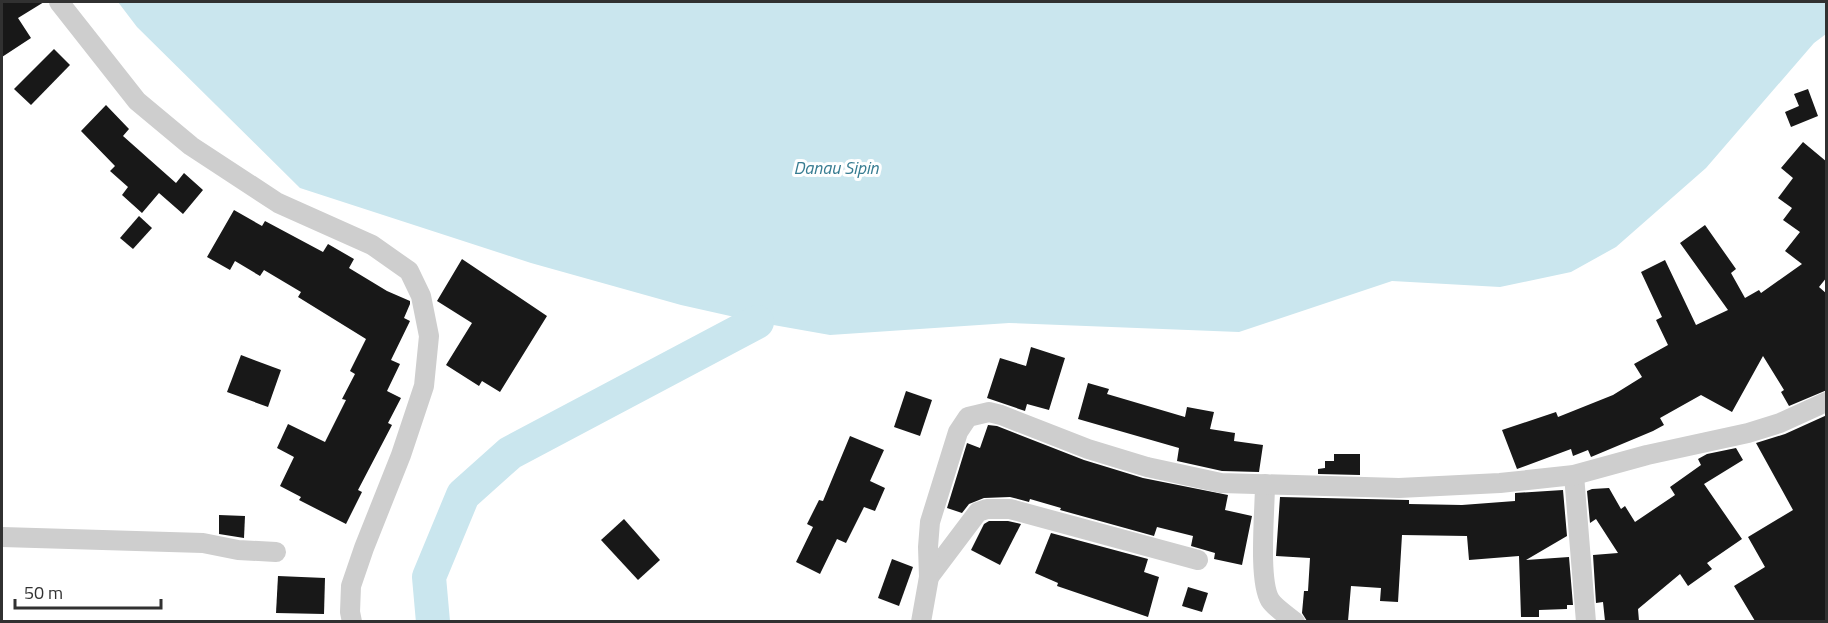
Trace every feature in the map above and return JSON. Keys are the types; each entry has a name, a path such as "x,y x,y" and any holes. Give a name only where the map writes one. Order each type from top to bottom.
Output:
{"street":[{"path":"59,2 136,101 190,146 278,202 372,245 409,270 421,296 429,336 424,386 401,455 351,586 352,621"},
{"path":"921,621 929,577 930,522 958,432 968,417 981,413 1001,415 1088,449 1147,467 1221,483 1399,488 1500,483 1574,475 1647,455 1748,433 1780,423 1827,402"},
{"path":"1574,475 1586,621"},
{"path":"1265,484 1263,568 1267,590 1270,601 1295,621"},
{"path":"929,577 978,512 997,508 1010,509 1198,560"},
{"path":"2,537 203,543 238,550 276,552"}],"water":[{"name":"Danau Sipin","path":"118,2 1826,2 1826,34 1814,43 1706,168 1616,247 1571,272 1500,287 1392,281 1239,332 1009,323 830,335 681,305 531,263 300,188 137,27"}],"building":[{"path":"2,2 44,2 18,18 31,38 2,57"},
{"path":"54,49 70,65 31,105 14,89"},
{"path":"1808,89 1818,116 1791,127 1785,112 1799,106 1794,94"},
{"path":"106,105 129,129 123,136 176,183 184,173 203,190 183,214 159,193 142,213 122,195 128,187 110,171 115,166 81,131"},
{"path":"1803,142 1827,162 1827,277 1819,287 1827,294 1827,390 1789,406 1781,392 1784,390 1763,356 1732,412 1701,395 1660,418 1664,425 1591,457 1588,450 1573,456 1571,449 1517,469 1502,430 1556,412 1558,417 1613,395 1642,377 1634,364 1668,345 1656,320 1662,317 1641,272 1665,260 1696,325 1728,310 1680,243 1705,225 1736,269 1731,273 1745,298 1759,290 1761,293 1802,264 1785,251 1800,232 1783,220 1792,208 1778,198 1793,178 1781,168"},
{"path":"234,210 262,226 265,221 323,252 328,244 354,259 349,268 387,291 410,301 404,318 410,321 391,360 400,364 387,391 401,398 388,423 392,425 358,490 362,492 346,524 299,500 301,497 280,486 294,457 277,448 288,424 325,442 346,400 342,399 355,374 350,371 366,339 298,297 301,292 264,270 260,276 235,261 230,270 207,257"},
{"path":"139,216 152,228 133,249 120,238"},
{"path":"462,259 547,316 500,392 482,381 479,386 446,365 472,323 437,301"},
{"path":"1031,347 1065,358 1049,410 1027,404 1025,411 987,398 1000,358 1026,366"},
{"path":"241,355 281,370 268,407 227,392"},
{"path":"1088,383 1109,389 1107,394 1185,417 1187,407 1214,412 1210,429 1235,433 1234,441 1263,445 1259,472 1222,471 1177,461 1179,448 1078,419"},
{"path":"906,391 932,400 920,436 894,427"},
{"path":"1827,415 1827,621 1755,621 1734,586 1765,567 1748,537 1793,510 1756,443 1785,434"},
{"path":"988,425 997,426 1084,460 1143,478 1228,495 1225,510 1252,516 1242,565 1214,559 1215,553 1191,546 1193,536 1157,527 1154,536 1060,510 1061,508 1030,499 1029,502 1010,497 984,498 969,504 962,513 947,508 967,443 980,448"},
{"path":"850,436 884,450 870,481 885,488 875,511 864,507 846,543 837,539 820,574 796,562 813,527 807,524 819,500 823,501"},
{"path":"1736,448 1743,460 1704,484 1742,539 1707,563 1712,569 1688,586 1680,574 1638,609 1639,621 1605,621 1603,602 1596,603 1593,555 1618,553 1596,519 1590,523 1587,491 1609,488 1621,509 1625,506 1635,522 1675,495 1670,487 1701,465 1698,459 1707,454"},
{"path":"1334,454 1360,454 1360,475 1318,474 1318,469 1325,468 1325,461 1334,461"},
{"path":"1563,490 1567,536 1526,560 1569,557 1573,605 1567,605 1567,609 1539,610 1539,617 1521,617 1519,556 1469,560 1467,536 1402,535 1398,602 1380,601 1381,588 1351,586 1348,621 1307,621 1302,613 1304,591 1308,591 1310,558 1276,556 1280,497 1409,500 1409,504 1462,505 1515,501 1515,493"},
{"path":"219,515 245,516 244,538 219,534"},
{"path":"624,519 660,560 638,580 601,540"},
{"path":"989,521 1021,524 1000,565 971,550 984,524"},
{"path":"1051,533 1148,559 1144,572 1159,577 1148,617 1057,586 1058,583 1035,573"},
{"path":"892,559 913,567 899,606 878,598"},
{"path":"278,576 325,578 324,614 276,613"},
{"path":"1188,587 1208,593 1202,612 1182,606"}],"waterway":[{"path":"433,622 429,577 463,495 510,453 757,322"}]}
